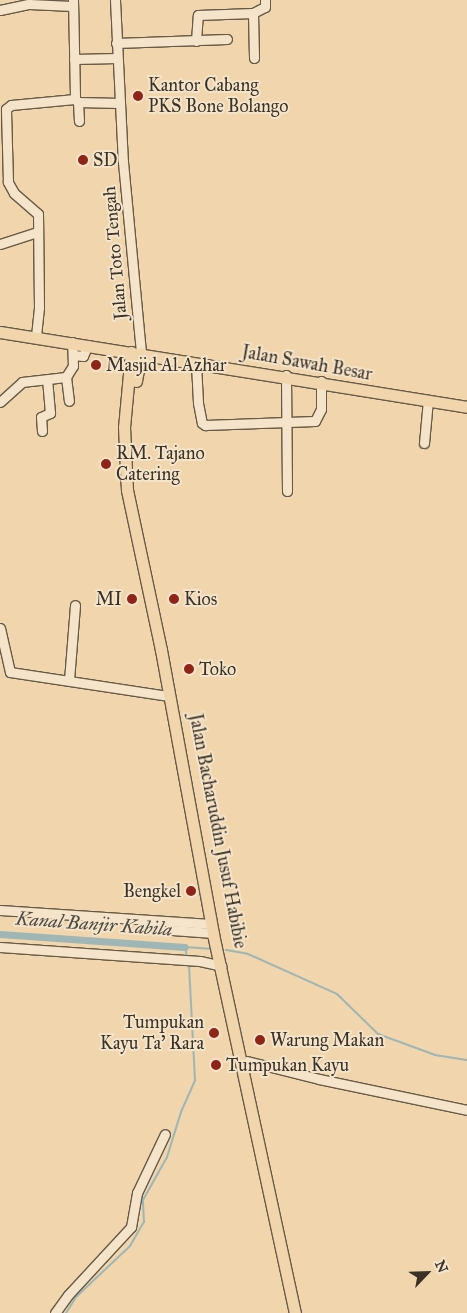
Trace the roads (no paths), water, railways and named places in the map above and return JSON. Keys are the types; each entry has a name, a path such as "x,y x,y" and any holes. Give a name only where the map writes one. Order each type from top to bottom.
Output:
{"main road":[{"name":"Jalan Sawah Besar","path":"0,332 36,336 196,364 286,375 467,407"},
{"name":"Jalan Bacharuddin Jusuf Habibie","path":"136,353 127,453 214,931 247,1061 301,1313"},
{"path":"127,453 128,496 214,931"},
{"path":"221,961 296,1313"}],"street":[{"name":"Jalan Toto Tengah","path":"115,0 116,43 137,341 136,353"},
{"path":"196,41 197,17 200,14 253,13 265,7 265,0"},
{"path":"0,10 29,4 73,3 78,121"},
{"path":"253,13 254,58"},
{"path":"116,43 227,39"},
{"path":"74,59 117,58"},
{"path":"36,336 39,308 36,211 14,193 8,182 6,107 76,100 120,103"},
{"path":"0,244 37,232"},
{"path":"0,402 19,384 66,377 72,370 72,342"},
{"path":"73,356 85,355 88,345"},
{"path":"196,364 203,424 285,420 315,422 321,409 321,381"},
{"path":"286,375 287,491"},
{"path":"66,377 69,401"},
{"path":"42,431 41,417 50,413 47,381"},
{"path":"424,443 428,400"},
{"path":"69,680 76,605"},
{"path":"0,628 9,672 169,696"},
{"path":"0,910 214,931"},
{"path":"172,930 214,931"},
{"path":"0,946 181,961 221,961"},
{"path":"247,1061 319,1080 467,1110"},
{"path":"55,1313 68,1295 131,1226 137,1193 165,1134"}],"waterway":[{"name":"Kanal Banjir Kabila","path":"0,934 185,947"},
{"path":"187,957 185,947 213,949"},
{"path":"226,950 248,954 337,994 378,1034 435,1055 467,1060"},
{"path":"66,1313 76,1297 130,1246 144,1222 143,1200 167,1157 181,1112 195,1080 189,964"}],"place":[{"name":"Kantor Cabang PKS Bone Bolango","path":"138,96"},
{"name":"SD","path":"83,160"},
{"name":"Masjid Al Azhar","path":"96,365"},
{"name":"RM. Tajano Catering","path":"106,464"},
{"name":"MI","path":"132,599"},
{"name":"Kios","path":"174,599"},
{"name":"Toko","path":"189,669"},
{"name":"Bengkel","path":"191,891"},
{"name":"Tumpukan Kayu Ta' Rara","path":"214,1033"},
{"name":"Warung Makan","path":"260,1040"},
{"name":"Tumpukan Kayu","path":"216,1065"}]}
